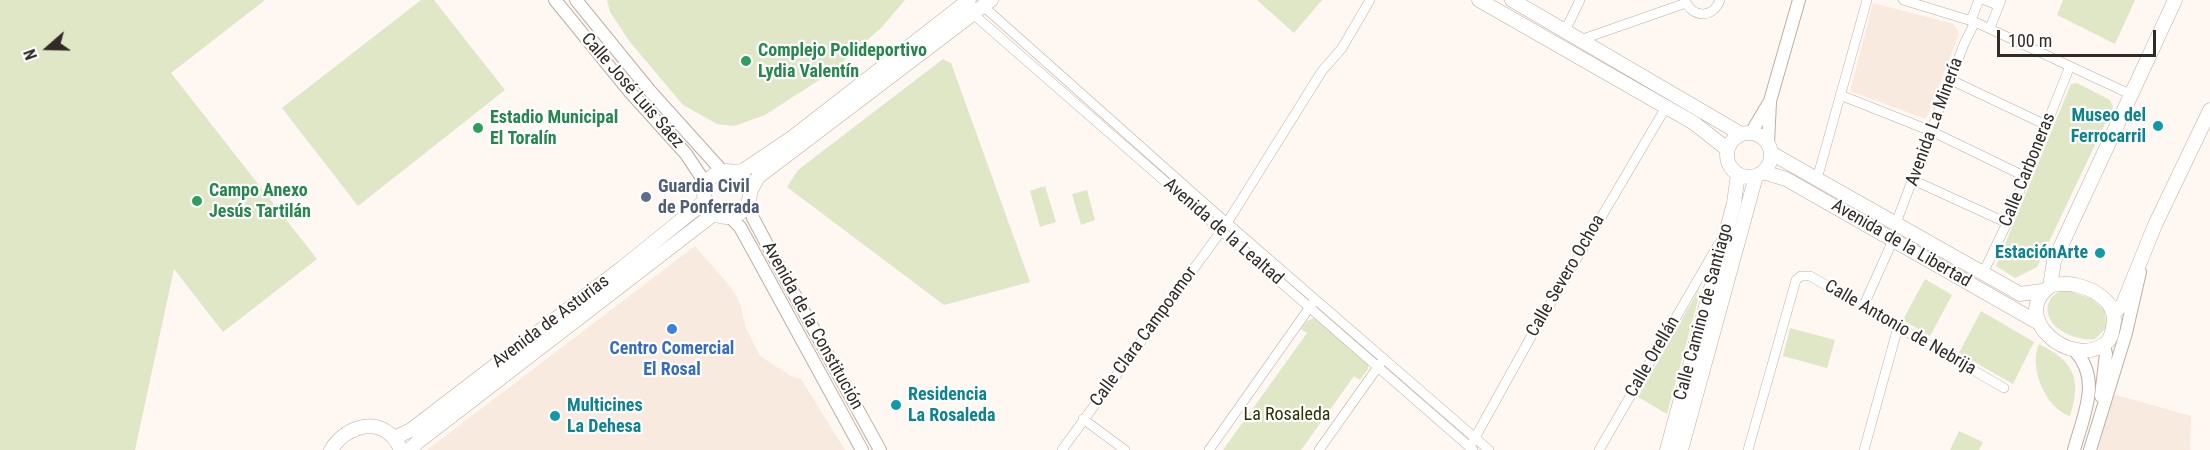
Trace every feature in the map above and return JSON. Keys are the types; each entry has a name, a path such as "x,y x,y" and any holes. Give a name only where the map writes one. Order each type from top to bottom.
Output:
{"main road":[{"path":"1479,0 1695,123 1727,149"},
{"path":"1512,0 1746,133 1762,137 1769,148 1769,165 1759,174 1747,177 1738,174 1729,163 1727,149 1731,141 1746,133"},
{"path":"2047,288 2076,285 2106,299 2115,312 2110,339 2104,345 2075,351 2042,330 2037,322 2039,301 2051,280 2054,261 2175,0"},
{"path":"979,5 758,177 742,211 730,217 715,213 705,201 706,184 716,174 744,170 979,5"},
{"path":"2115,312 2123,304 2168,196 2210,110"},
{"name":"Avenida de la Libertad","path":"1769,148 1817,180 2020,294 2047,288"},
{"path":"729,172 745,180 749,196"},
{"name":"Calle Camino de Santiago","path":"1667,450 1734,203 1738,174"},
{"name":"Avenida de la Libertad","path":"1759,174 1780,176 2037,322"},
{"name":"Calle Camino de Santiago","path":"1681,450 1759,174"},
{"name":"Avenida de Asturias","path":"394,438 411,430 622,268 705,201"},
{"name":"Avenida de Asturias","path":"409,450 428,433 715,213"},
{"path":"331,450 344,434 366,427 377,428 394,438 401,450"}],"street":[{"name":"Calle José Luis Sáez","path":"555,0 630,92 686,154 706,184"},
{"name":"Calle José Luis Sáez","path":"576,0 650,91 729,172"},
{"name":"Avenida de la Lealtad","path":"1224,227 1322,71 1342,48 1370,0"},
{"path":"1565,32 1580,0"},
{"path":"1580,40 1685,1 1692,11 1703,14 1713,11 1720,0"},
{"path":"1769,148 1770,101 1799,0"},
{"path":"1817,180 1867,0"},
{"path":"1903,0 1990,28 2132,95"},
{"name":"Avenida La Minería","path":"1896,223 1973,21 1978,0"},
{"path":"1985,0 1995,4 2000,0"},
{"path":"1990,28 2000,0"},
{"name":"Avenida de la Lealtad","path":"979,5 1471,446 1489,450"},
{"name":"Calle Carboneras","path":"1983,273 2007,223 2070,66"},
{"path":"1951,80 2046,125"},
{"path":"1840,94 1931,131 2026,177"},
{"path":"1746,133 1770,101"},
{"name":"Calle Severo Ochoa","path":"1471,446 1532,335 1666,107"},
{"path":"1913,180 2007,223"},
{"name":"Avenida de la Constitución","path":"749,196 753,218 880,450"},
{"name":"Avenida de la Constitución","path":"730,217 740,227 862,450"},
{"name":"Calle Clara Campoamor","path":"1062,450 1224,227"},
{"name":"Calle Orellán","path":"1599,450 1726,233"},
{"path":"1863,308 1893,240"},
{"path":"2090,450 2133,306 2144,253"},
{"name":"Calle Antonio de Nebrija","path":"1748,450 1796,280 1801,276 1810,276 2004,388"},
{"path":"1209,450 1312,303"},
{"path":"1864,450 1898,327"},
{"path":"2097,424 2106,354 2104,345"},
{"path":"2074,450 2090,385 2084,360 2075,351"},
{"path":"1318,450 1381,363"},
{"path":"1083,419 1125,450"}],"shaded area":[{"path":"1873,3 1954,24 1959,34 1926,119 1850,91"},
{"name":"Centro Comercial El Rosal","path":"695,246 733,290 740,304 746,328 760,356 791,376 801,379 845,450 427,450"},
{"path":"2113,394 2191,416 2190,450 2098,450"}],"green space":[{"path":"0,0 265,0 171,73 317,259 223,332 174,269 135,450 0,450"},
{"path":"421,0 434,0 505,90 358,206 282,108"},
{"name":"Complejo Polideportivo Lydia Valentín","path":"607,0 905,0 881,28 830,73 765,115 734,126 717,124 683,105 630,42 610,12"},
{"path":"1257,0 1322,0 1294,33"},
{"path":"2063,0 2135,0 2115,44 2057,15"},
{"path":"943,59 951,63 1030,282 944,305 787,187 798,170"},
{"path":"2077,83 2110,100 2113,107 2037,267 2015,278 1996,266 2071,84"},
{"path":"1045,186 1056,222 1040,227 1030,191"},
{"path":"1087,190 1095,220 1081,225 1072,194"},
{"path":"1925,279 1952,295 1930,336 1903,320"},
{"path":"2066,290 2092,299 2105,311 2106,328 2095,339 2072,336 2060,330 2049,317 2049,301 2060,291"},
{"path":"1698,291 1700,293 1667,414 1638,397"},
{"path":"1981,311 2034,342 2013,384 1959,353"},
{"name":"La Rosaleda","path":"1315,317 1368,361 1368,369 1360,380 1354,376 1301,450 1223,450 1307,333 1301,329 1307,321"},
{"path":"1790,328 1835,340 1827,368 1783,356"},
{"path":"2039,344 2060,357 2072,372 2075,392 2070,416 2053,405 2041,386 2036,364"},
{"path":"1959,431 1983,442 1979,450 1950,450"}],"place":[{"name":"Complejo Polideportivo Lydia Valentín","path":"746,61"},
{"name":"Museo del Ferrocarril","path":"2158,126"},
{"name":"Estadio Municipal El Toralín","path":"478,128"},
{"name":"Guardia Civil de Ponferrada","path":"646,197"},
{"name":"Campo Anexo Jesús Tartilán","path":"197,201"},
{"name":"EstaciónArte","path":"2100,253"},
{"name":"Centro Comercial El Rosal","path":"672,329"},
{"name":"Residencia La Rosaleda","path":"896,405"},
{"name":"Multicines La Dehesa","path":"555,416"}]}
